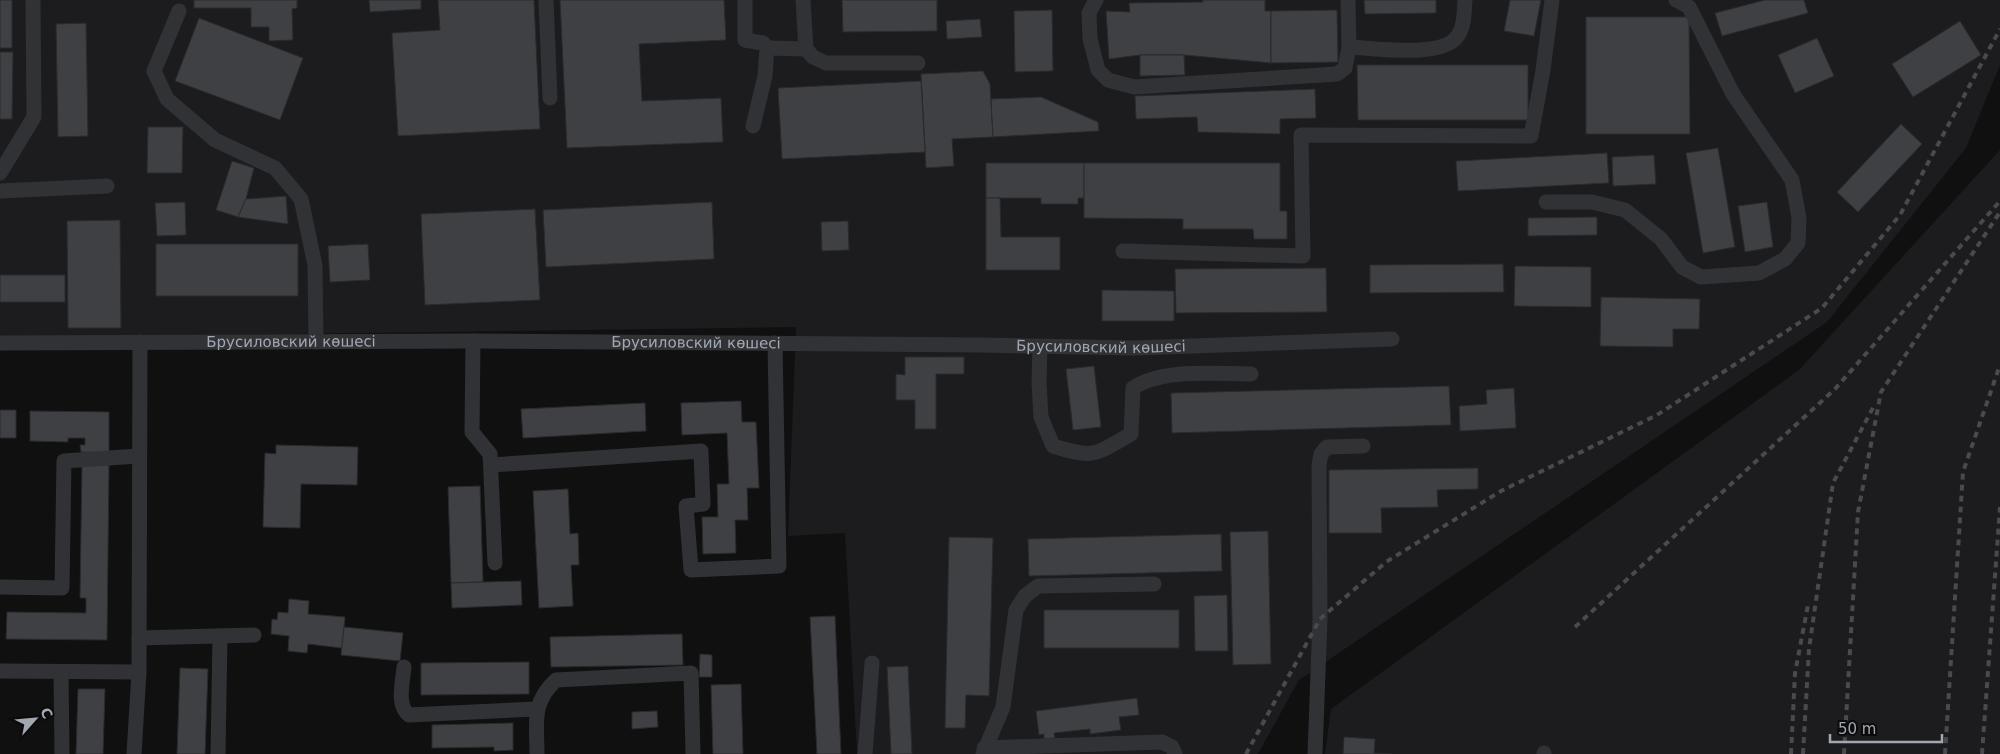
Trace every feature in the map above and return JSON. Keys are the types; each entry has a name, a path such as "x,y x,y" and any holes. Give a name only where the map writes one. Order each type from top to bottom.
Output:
{"street":[{"path":"0,173 34,117 33,0"},
{"path":"546,0 550,98"},
{"path":"745,0 745,40 763,43 767,48 765,76 753,126"},
{"path":"803,0 806,49 814,57 826,63 918,63"},
{"path":"1096,0 1089,13 1089,30 1098,70 1108,80 1134,87 1337,74 1344,68 1349,47 1348,0"},
{"path":"1349,47 1427,50 1445,46 1456,38 1463,24 1465,0"},
{"path":"1124,251 1303,256 1301,135 1531,136 1543,70 1552,0"},
{"path":"1546,202 1592,202 1625,210 1661,239 1682,267 1701,277 1759,273 1785,260 1798,243 1799,218 1792,180 1733,94 1688,7 1676,0"},
{"path":"179,11 154,71 167,99 215,140 275,168 301,199 315,265 316,342"},
{"path":"767,48 806,49"},
{"path":"0,191 107,186"},
{"name":"Брусиловский көшесі","path":"0,343 473,341 1134,348 1392,339"},
{"path":"473,341 472,432 490,454 495,563"},
{"path":"134,754 139,672 140,342"},
{"path":"491,465 701,451 703,504 686,506 690,570 779,566 775,343"},
{"path":"1040,346 1039,383 1041,417 1053,446 1077,454 1092,455 1131,434 1134,388 1144,381 1196,373 1251,374"},
{"path":"1315,754 1320,619 1320,460 1321,454 1327,447 1363,446"},
{"path":"0,587 62,588 64,461 139,456"},
{"path":"1154,584 1038,586 1025,596 1016,610 1002,707 984,751 1162,742 1172,747 1175,754"},
{"path":"139,638 254,635"},
{"path":"218,754 220,636"},
{"path":"865,754 872,663"},
{"path":"404,667 402,704 404,711 409,715 537,709"},
{"path":"0,671 139,672"},
{"path":"61,672 62,754"},
{"path":"537,754 537,709 544,692 556,680 691,673 693,754"}],"shaded area":[{"path":"0,0 2000,0 2000,65 1966,148 1827,322 1299,680 1258,754 857,754 845,533 788,536 796,327 0,338"},
{"path":"2000,150 2000,754 1325,754 1331,709 1799,370"}],"building":[{"path":"0,0 12,0 12,48 0,48"},
{"path":"194,0 297,0 297,8 292,9 293,40 269,41 269,27 251,27 251,8 194,8"},
{"path":"369,0 421,0 421,9 370,12"},
{"path":"438,0 534,0 540,129 398,136 392,33 440,30"},
{"path":"560,0 724,0 726,40 639,44 642,101 721,98 723,142 567,148"},
{"path":"842,0 937,0 937,31 843,32"},
{"path":"1203,0 1265,0 1265,11 1271,11 1271,63 1184,55 1140,55 1109,59 1106,11 1130,12 1129,3 1203,2"},
{"path":"1364,0 1436,0 1436,13 1365,14"},
{"path":"1510,0 1541,0 1534,36 1504,31"},
{"path":"1765,0 1804,0 1808,13 1722,36 1715,13"},
{"path":"1052,10 1053,71 1015,72 1014,11"},
{"path":"1337,10 1338,62 1271,63 1271,11"},
{"path":"1586,17 1689,17 1690,134 1586,134"},
{"path":"199,18 303,58 280,120 175,81"},
{"path":"980,19 982,37 947,39 946,21"},
{"path":"1960,21 1981,55 1913,97 1892,64"},
{"path":"86,23 88,136 58,137 56,24"},
{"path":"1817,38 1834,76 1795,93 1778,55"},
{"path":"0,52 13,52 12,119 0,119"},
{"path":"1140,55 1184,55 1185,75 1140,76"},
{"path":"1357,65 1528,65 1528,120 1358,120"},
{"path":"983,71 990,84 993,137 952,139 954,166 926,168 921,74"},
{"path":"921,81 925,152 782,159 778,88"},
{"path":"1315,89 1316,118 1280,119 1280,134 1198,132 1197,117 1136,119 1135,96"},
{"path":"1041,97 1098,122 1099,131 993,137 991,99"},
{"path":"1901,124 1922,144 1858,212 1837,192"},
{"path":"148,127 183,127 182,173 147,173"},
{"path":"1718,148 1735,247 1703,253 1686,153"},
{"path":"1607,153 1609,183 1458,191 1456,161"},
{"path":"1654,155 1656,184 1613,186 1612,157"},
{"path":"232,161 254,168 246,199 238,217 216,210"},
{"path":"986,163 1084,163 1084,198 1078,198 1078,204 1041,204 1041,198 986,198"},
{"path":"1084,163 1280,163 1280,211 1287,211 1287,239 1254,239 1253,229 1183,229 1183,219 1084,218"},
{"path":"286,196 288,224 238,217 246,199"},
{"path":"986,198 1000,198 1001,237 1060,237 1060,270 986,270"},
{"path":"185,202 186,235 157,236 155,203"},
{"path":"712,202 714,259 546,267 543,210"},
{"path":"1767,202 1773,247 1745,252 1738,206"},
{"path":"535,209 540,300 425,305 421,214"},
{"path":"1597,217 1597,235 1528,236 1528,218"},
{"path":"120,220 121,328 68,328 67,221"},
{"path":"848,221 849,250 822,251 821,222"},
{"path":"156,244 298,244 298,296 156,296"},
{"path":"368,244 370,280 330,282 328,246"},
{"path":"1503,264 1504,292 1370,293 1370,265"},
{"path":"1515,266 1591,267 1591,307 1514,306"},
{"path":"1326,268 1327,312 1176,313 1175,269"},
{"path":"0,275 65,275 65,302 0,302"},
{"path":"1102,290 1174,291 1174,321 1102,321"},
{"path":"1601,297 1700,299 1699,329 1673,329 1673,347 1600,346"},
{"path":"905,357 964,357 964,374 936,374 936,429 915,429 915,400 896,400 896,374 905,375"},
{"path":"1094,366 1101,427 1073,430 1066,369"},
{"path":"1449,386 1451,425 1172,433 1171,393"},
{"path":"1514,388 1516,428 1460,431 1459,406 1487,404 1486,390"},
{"path":"741,401 742,422 756,422 759,488 747,488 748,520 735,520 736,553 703,554 702,517 718,517 717,484 729,484 727,433 682,435 681,403"},
{"path":"645,403 646,431 523,438 521,409"},
{"path":"0,410 16,410 16,438 0,438"},
{"path":"30,411 109,412 109,453 81,452 80,445 85,445 85,438 68,438 68,442 30,441"},
{"path":"276,445 358,447 357,485 301,484 300,528 263,527 265,453 276,454"},
{"path":"82,465 109,465 107,640 6,639 7,612 86,613 86,598 80,598"},
{"path":"1478,468 1478,489 1437,490 1438,507 1381,508 1382,533 1329,533 1329,470"},
{"path":"480,486 483,582 451,583 448,487"},
{"path":"568,489 570,534 578,533 579,565 571,565 573,606 539,608 533,491"},
{"path":"1268,531 1271,664 1233,665 1230,532"},
{"path":"1221,534 1222,571 1029,576 1028,539"},
{"path":"949,537 993,538 989,696 966,695 965,728 945,728"},
{"path":"521,581 522,605 452,608 451,583"},
{"path":"1227,595 1228,651 1195,651 1194,596"},
{"path":"289,599 309,601 308,614 345,617 342,648 308,644 307,653 288,651 289,636 271,634 272,619 277,620 278,612 288,613"},
{"path":"1044,610 1179,610 1179,648 1044,648"},
{"path":"835,616 841,754 817,754 810,617"},
{"path":"344,627 403,633 400,661 341,655"},
{"path":"682,634 683,665 551,667 550,637"},
{"path":"700,654 712,655 712,677 699,677"},
{"path":"529,662 529,694 421,695 421,663"},
{"path":"908,666 912,754 891,754 887,667"},
{"path":"180,668 208,669 205,754 177,754"},
{"path":"741,684 743,754 713,754 711,685"},
{"path":"78,689 105,689 103,754 76,754"},
{"path":"1137,698 1139,715 1119,717 1121,730 1090,734 1090,729 1054,733 1055,738 1044,739 1044,734 1039,735 1036,711"},
{"path":"657,711 658,727 632,729 632,712"},
{"path":"513,723 513,750 494,751 494,747 432,748 432,725"},
{"path":"1344,737 1375,739 1374,753 1392,754 1343,754"}],"railway":[{"path":"1246,754 1320,619 1386,562 1501,491 1657,415 1822,308 1900,215 2000,29"},
{"path":"1575,627 1835,389 2000,201"},
{"path":"1844,754 1858,512 1881,392 2000,212"},
{"path":"1945,754 1963,472 2000,365"},
{"path":"1803,754 1809,649 1833,483 1875,404"},
{"path":"1982,754 2000,507"},
{"path":"1791,754 1795,673 1808,605"}]}
